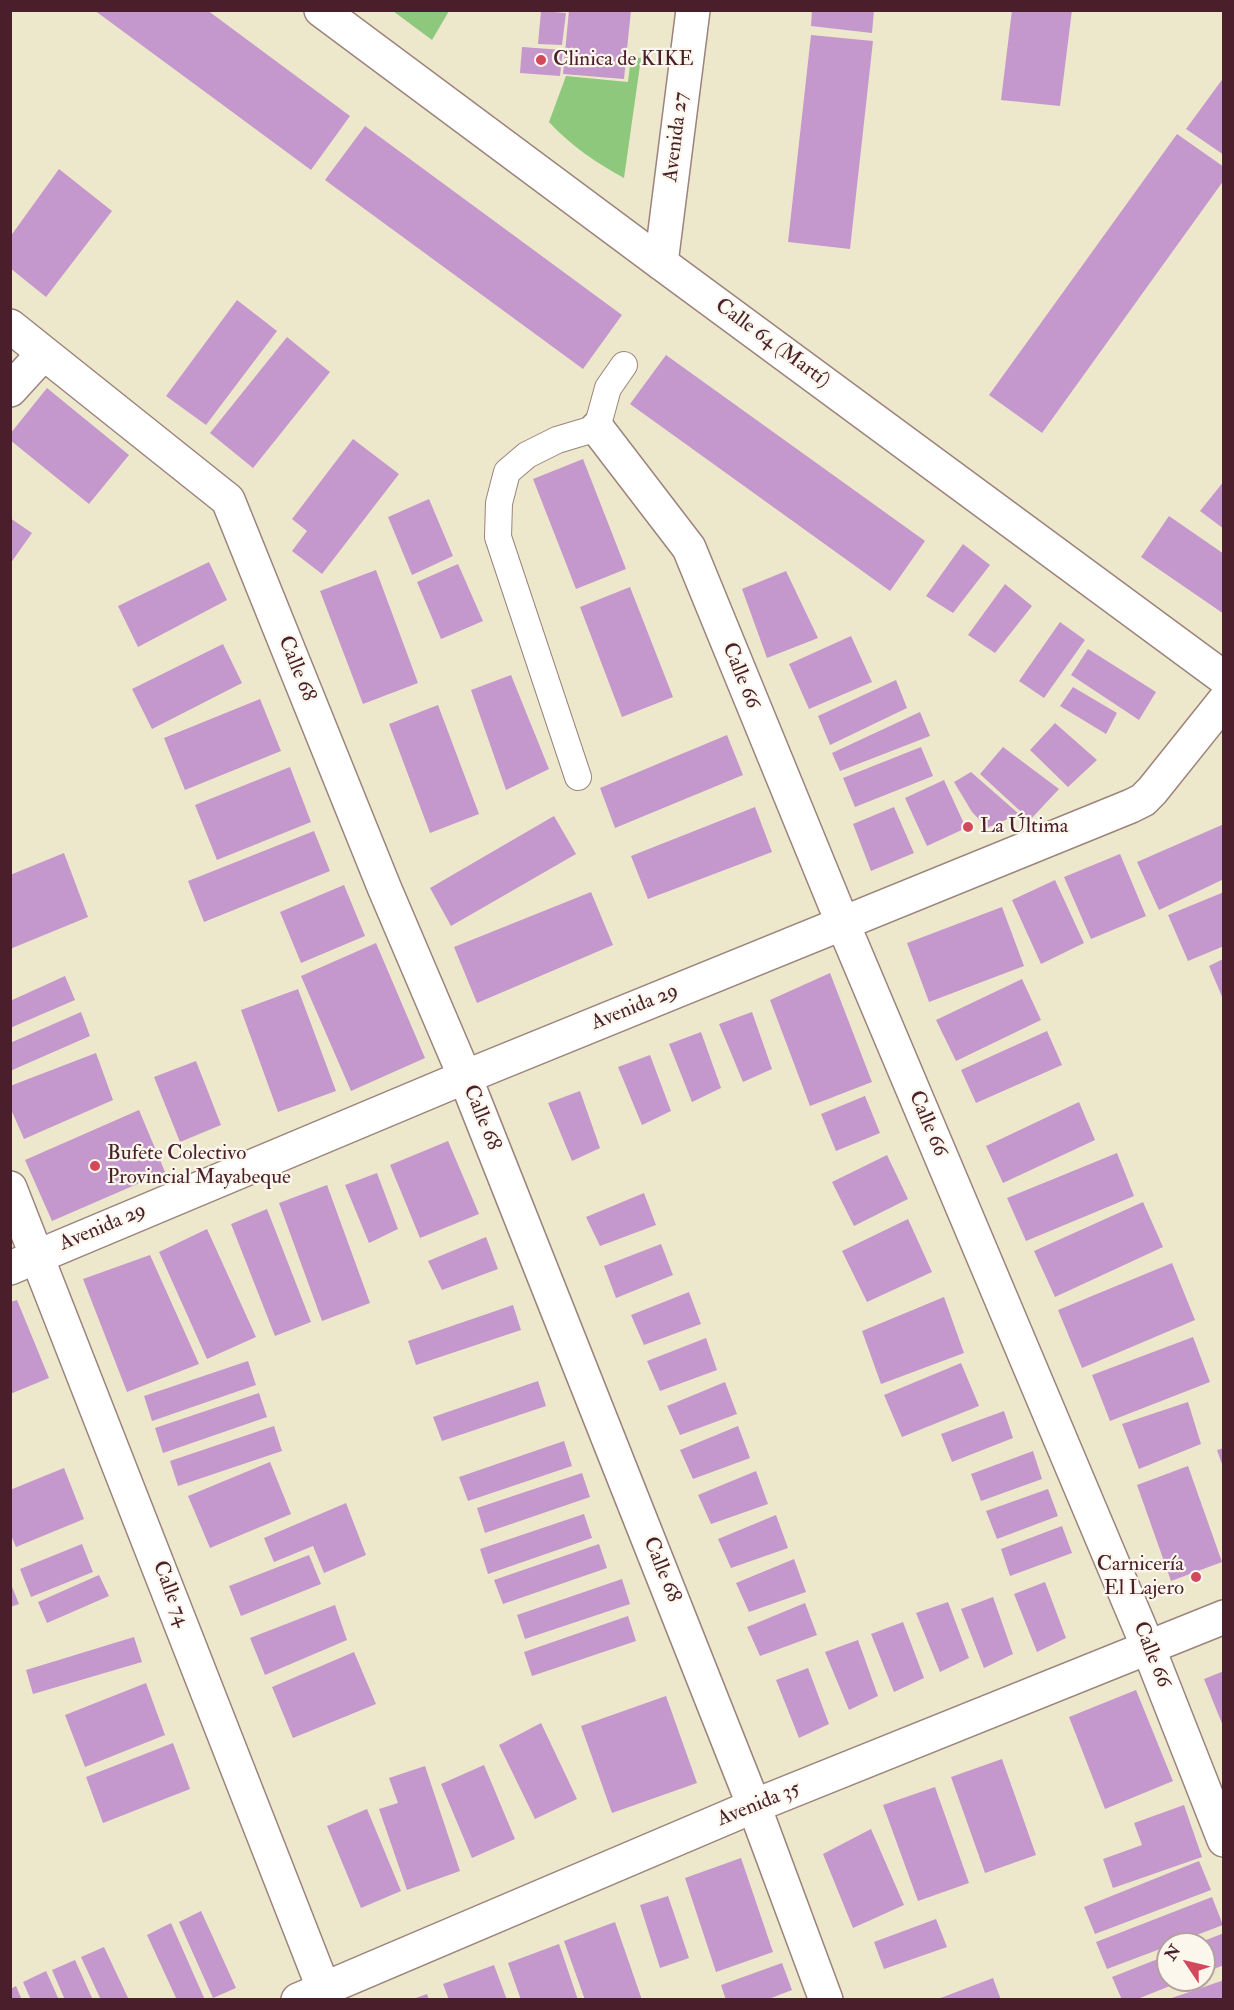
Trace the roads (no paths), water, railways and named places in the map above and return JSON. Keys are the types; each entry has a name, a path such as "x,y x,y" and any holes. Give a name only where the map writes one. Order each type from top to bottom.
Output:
{"street":[{"name":"Calle 64 (Martí)","path":"321,10 1224,678"},
{"name":"Avenida 27","path":"661,263 693,10"},
{"name":"Calle 68","path":"10,327 228,500 384,887 465,1077 754,1806 826,2000"},
{"path":"10,390 43,354"},
{"name":"Calle 66","path":"597,428 688,548 843,924 1148,1647 1224,1840"},
{"name":"Avenida 29","path":"24,1262 465,1077 1143,800 1224,701"},
{"name":"Calle 74","path":"10,1188 24,1262 317,1996"},
{"name":"Avenida 35","path":"317,1996 754,1806 1224,1617"}],"lane":[{"path":"578,777 498,537 499,503 507,472 527,454 557,440 597,428 608,388 624,364"}],"place":[{"name":"Clinica de KIKE","path":"541,60"},
{"name":"La Última","path":"968,827"},
{"name":"Bufete Colectivo Provincial Mayabeque","path":"95,1166"},
{"name":"Carnicería El Lajero","path":"1196,1577"}]}
